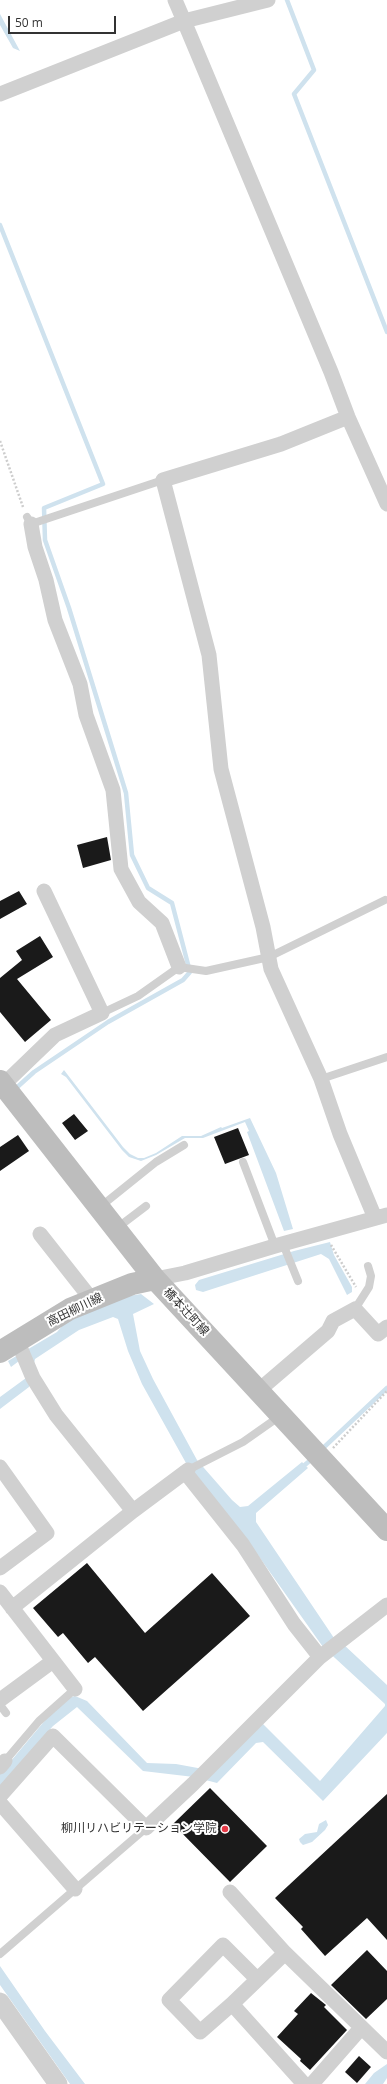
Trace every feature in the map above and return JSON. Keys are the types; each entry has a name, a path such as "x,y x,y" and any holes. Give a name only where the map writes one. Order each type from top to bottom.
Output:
{"main road":[{"name":"橋本辻町線","path":"1,1083 155,1279 387,1530"},
{"name":"高田柳川線","path":"13,1348 70,1309 132,1284 155,1279"}],"street":[{"path":"175,0 331,372 348,418 387,504"},
{"path":"0,94 184,21 268,0"},
{"path":"155,1279 185,1273 281,1246 326,1231 381,1217 340,1134 321,1079 271,969 263,927 221,769 209,655 163,480 281,444 348,418"},
{"path":"29,521 35,547 46,580 55,620 80,684 86,715 113,790 121,869 139,902 162,923 179,967"},
{"path":"1,1083 55,1035 102,1013 44,891"},
{"path":"40,1234 92,1300"},
{"path":"258,1391 328,1331 333,1321 358,1306 378,1334 387,1327"},
{"path":"13,1348 56,1415 133,1511"},
{"path":"0,1468 47,1533 0,1568"},
{"path":"12,1608 133,1511 187,1471 243,1545 294,1624 323,1655"},
{"path":"0,1592 75,1689"},
{"path":"0,1796 53,1736 146,1828 193,1784 323,1655 387,1605"},
{"path":"3,1707 53,1661"},
{"path":"0,1803 75,1889"},
{"path":"230,1892 285,1953 387,2052"},
{"path":"257,1979 223,1945 169,2000 200,2032 232,2004 285,1953"},
{"path":"0,2002 58,2084"},
{"path":"232,2004 304,2084"},
{"path":"312,2084 361,2028"}],"lane":[{"path":"29,521 163,480"},
{"path":"102,1013 138,996 179,967 206,971 269,957 385,900"},
{"path":"321,1079 387,1057"},
{"path":"99,1208 156,1162 184,1145"},
{"path":"243,1162 281,1246 292,1264 298,1281"},
{"path":"115,1230 146,1206"},
{"path":"358,1306 368,1287 370,1276 368,1266"},
{"path":"187,1471 201,1462 243,1442 280,1415"},
{"path":"3,1764 39,1721 75,1689"},
{"path":"0,1704 3,1707"},
{"path":"0,1954 146,1828"}],"path":[{"path":"0,441 29,521"},
{"path":"326,1231 327,1239 356,1284 358,1306"},
{"path":"317,1454 387,1391"}],"water":[{"path":"0,14 20,51 13,48 0,25"},
{"path":"64,1070 123,1147 130,1154 138,1158 144,1158 156,1153 182,1136 201,1136 221,1127 222,1128 250,1118 276,1173 293,1229 284,1231 247,1132 249,1131 245,1122 203,1138 185,1138 156,1155 141,1161 129,1157 122,1150 66,1077 61,1074"},
{"path":"330,1242 334,1255 352,1287 352,1292 347,1295 329,1259 321,1254 203,1292 196,1290 195,1285 199,1280 294,1251"},
{"path":"141,1294 154,1304 133,1314 140,1351 153,1379 197,1460 232,1500 240,1507 248,1506 302,1462 308,1468 256,1513 256,1522 334,1638 343,1644 387,1685 387,1733 323,1801 263,1742 256,1743 217,1783 194,1777 143,1771 77,1707 53,1726 0,1786 0,1774 47,1718 71,1697 75,1696 87,1701 147,1763 176,1764 214,1771 262,1723 320,1781 385,1706 385,1704 323,1647 255,1551 191,1472 142,1384 128,1351 118,1319 113,1317 79,1330 35,1359 29,1387 0,1409 0,1397 26,1378 19,1361 11,1367 8,1361 57,1332 68,1319 129,1296"},
{"path":"326,1820 328,1825 325,1830 312,1842 303,1845 300,1842 299,1839 305,1834 317,1832 319,1824"},
{"path":"0,1966 45,2031 85,2084 70,2084 0,1985"},
{"path":"387,2064 387,2078 383,2084 365,2084 374,2073"}],"building":[{"path":"107,837 111,860 83,868 77,845"},
{"path":"19,891 27,904 0,919 0,901"},
{"path":"40,936 53,957 17,979 51,1020 25,1042 0,1012 0,978 22,960 16,951"},
{"path":"74,1114 88,1131 75,1140 62,1123"},
{"path":"238,1128 249,1155 225,1164 214,1137"},
{"path":"18,1135 29,1151 0,1171 0,1147"},
{"path":"87,1563 145,1633 212,1573 250,1616 143,1711 95,1657 88,1663 63,1633 58,1637 33,1608"},
{"path":"210,1788 267,1846 230,1882 173,1824"},
{"path":"387,1794 387,1940 367,1918 325,1956 301,1929 303,1927 275,1898"},
{"path":"367,1950 387,1971 387,1999 366,2019 331,1985"},
{"path":"311,1993 326,2005 324,2007 347,2030 310,2070 300,2061 301,2059 277,2037 298,2014 294,2011"},
{"path":"359,2056 371,2067 357,2083 345,2072"}],"waterway":[{"path":"287,0 314,70 294,94 387,332"},
{"path":"0,225 103,484 44,508 45,540 69,608 126,793 132,855 148,888 172,903 190,972 183,980 108,1022 34,1072 14,1090"},
{"path":"321,1450 387,1388"},
{"path":"300,1469 313,1458"}],"place":[{"name":"柳川リハビリテーション学院","path":"225,1829"}]}
